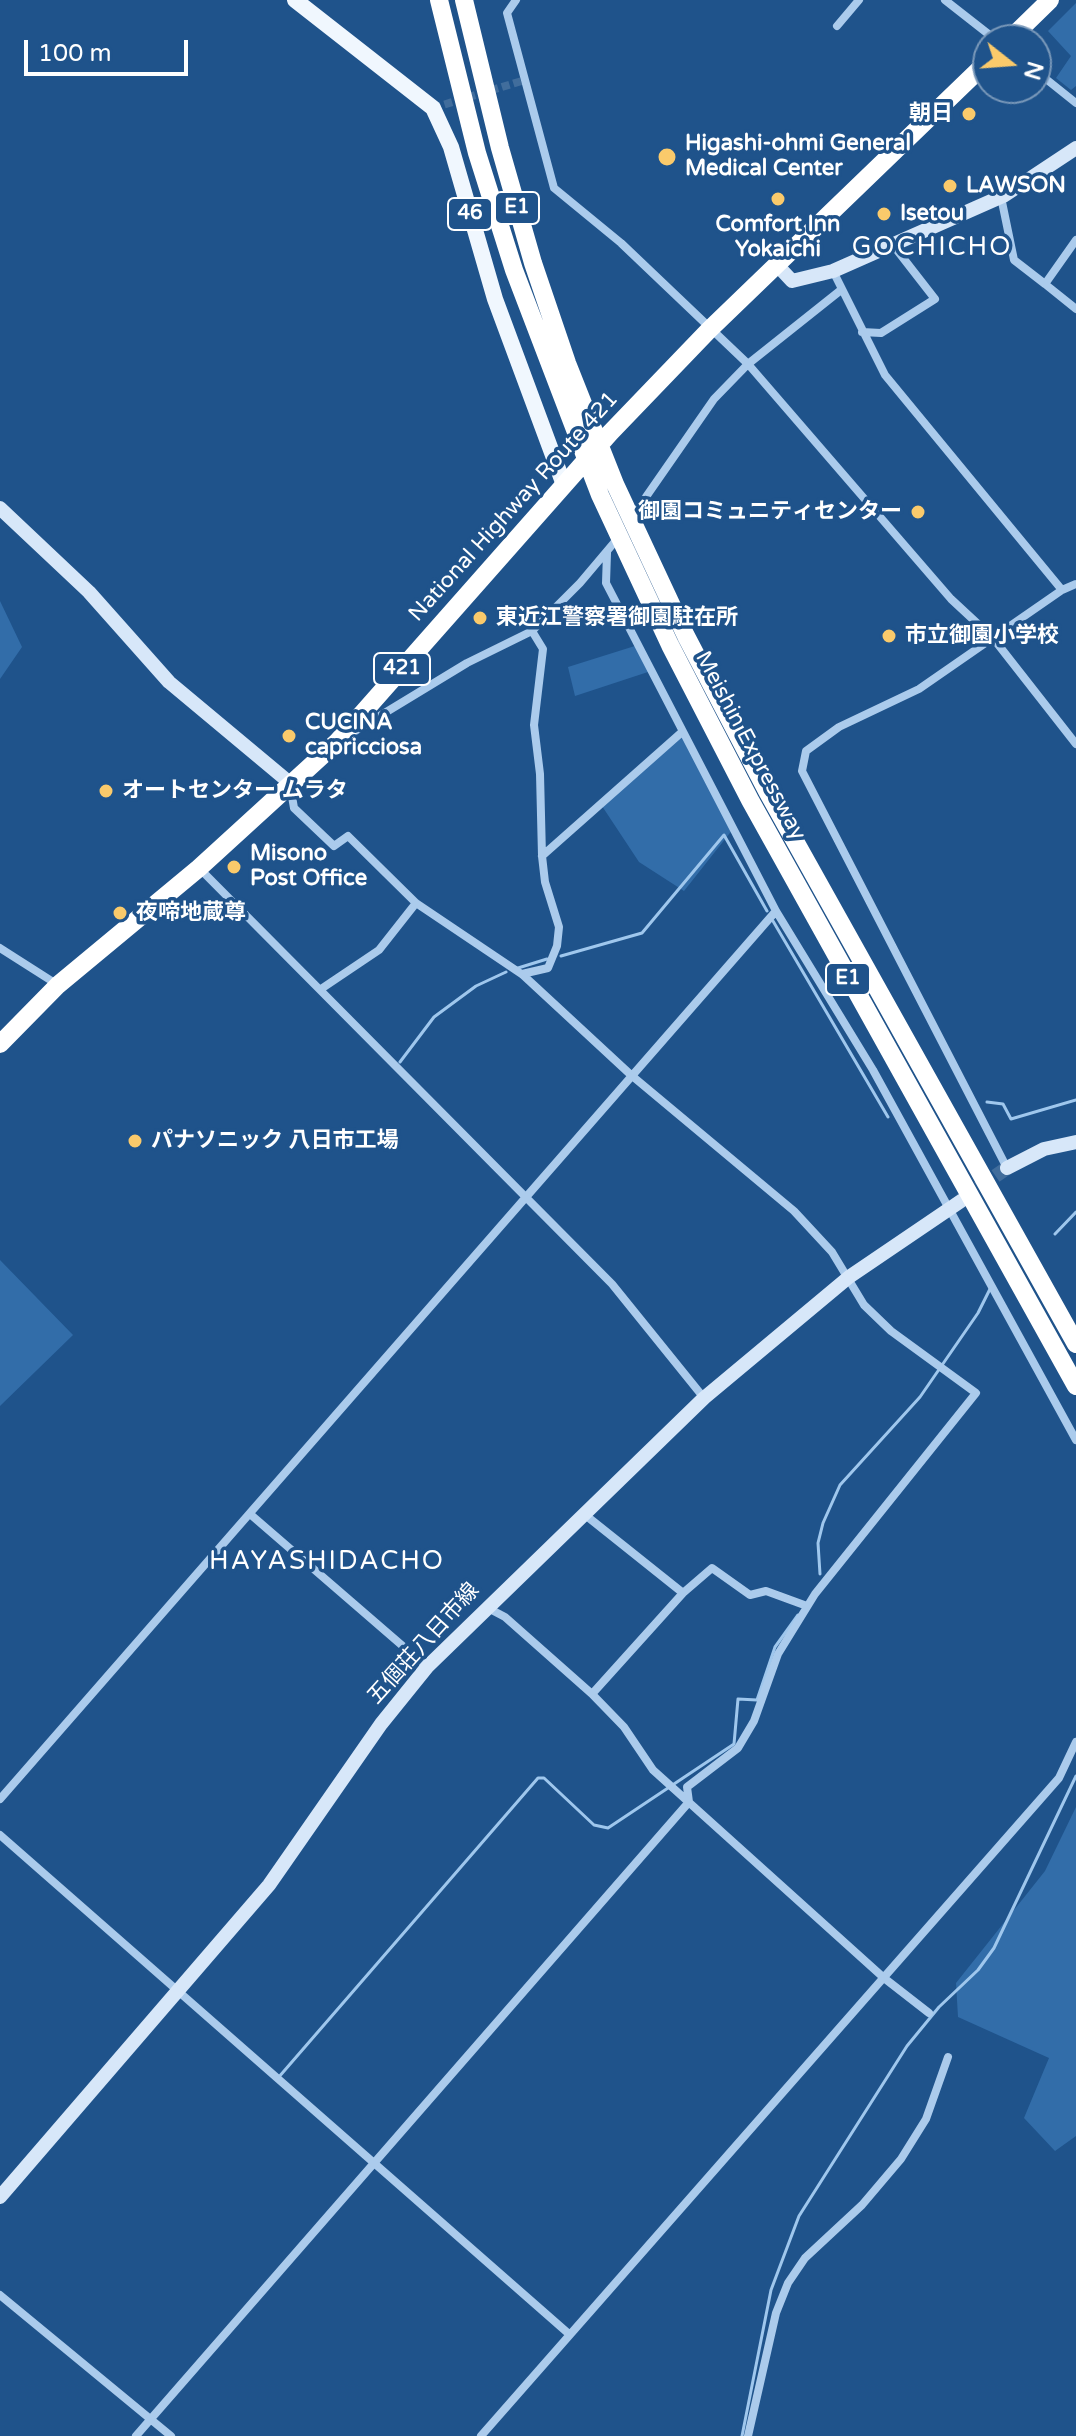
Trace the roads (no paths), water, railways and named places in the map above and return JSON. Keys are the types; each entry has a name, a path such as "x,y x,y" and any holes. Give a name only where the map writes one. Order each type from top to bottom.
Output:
{"highway":[{"path":"432,0 477,153"},
{"name":"Meishin Expressway","path":"439,0 477,153 571,426 632,566 757,813 1076,1386"},
{"name":"Meishin Expressway","path":"464,0 500,148 533,263 585,411 646,551 774,804 1076,1344"},
{"path":"1025,24 1050,0"},
{"name":"National Highway Route 421","path":"0,1044 58,985 199,868 337,742 564,485 709,330 972,76"}],"main road":[{"name":"46","path":"295,0 433,108 451,147 495,299 564,485"},
{"path":"777,265 792,281 833,271 1001,197 1076,148"},
{"path":"0,508 89,592 169,682 290,783"},
{"path":"1007,1168 1044,1149 1076,1142"},
{"name":"五個荘八日市線","path":"0,2197 269,1885 381,1724 427,1667 485,1607 704,1398 849,1277 961,1201"}],"street":[{"path":"516,0 507,13 554,188 621,243 748,364 951,599 993,638 1076,744"},
{"path":"837,26 859,0"},
{"path":"945,0 976,24"},
{"path":"1052,84 1076,103"},
{"path":"1001,197 1014,260 1076,309"},
{"path":"1045,284 1076,240"},
{"path":"862,332 881,333 935,299 893,245"},
{"path":"833,271 885,375 1062,590"},
{"path":"337,742 467,663 532,631 607,553 714,399 748,364 841,290"},
{"path":"607,553 606,583 776,911 873,1070 1076,1440"},
{"path":"1007,1168 802,771 806,751 839,727 919,689 1062,590 1076,584"},
{"path":"522,974 548,968 557,946 559,927 545,882 542,856 540,774 534,725 543,649 532,631"},
{"path":"542,856 682,732"},
{"path":"136,2436 376,2165 689,1802 687,1787 738,1748 754,1721 778,1654 807,1606 912,1469 976,1393 891,1331 864,1305 832,1252 794,1211 631,1075 522,974 416,903 348,836 334,846 294,808 290,783"},
{"path":"199,868 612,1284 704,1398"},
{"path":"321,989 379,950 416,903"},
{"path":"0,1799 776,911"},
{"path":"0,948 58,985"},
{"path":"250,1514 427,1667"},
{"path":"583,1514 683,1593"},
{"path":"592,1694 683,1593 712,1568 750,1595 766,1591 807,1606"},
{"path":"485,1607 505,1617 592,1694 624,1727 653,1770 884,1978 929,2013"},
{"path":"481,2436 1059,1778 1076,1742"},
{"path":"0,1835 569,2334"},
{"path":"748,2436 776,2313 788,2283 805,2258 862,2205 901,2159 926,2119 948,2057"},
{"path":"0,2295 171,2436"}],"waterway":[{"path":"561,956 642,933 724,835 767,911"},
{"path":"773,921 888,1117"},
{"path":"518,968 547,959"},
{"path":"400,1062 434,1017 476,986 506,972"},
{"path":"987,1102 1003,1104 1011,1119 1076,1100"},
{"path":"1055,1234 1076,1212"},
{"path":"820,1574 818,1543 823,1523 840,1485 920,1397 978,1313 990,1289"},
{"path":"278,2078 538,1778 544,1778 594,1825 608,1828 734,1744 738,1699 757,1700 775,1647 798,1615"},
{"path":"742,2436 771,2290 799,2216 907,2046 939,2007 978,1970 994,1948 1076,1776"}],"tunnel":[{"path":"433,108 525,80"},
{"path":"961,1200 1007,1168"}],"place":[{"name":"朝日","path":"969,114"},
{"name":"Higashi-ohmi General Medical Center","path":"667,157"},
{"name":"LAWSON","path":"950,186"},
{"name":"Comfort Inn Yokaichi","path":"778,199"},
{"name":"Isetou","path":"884,214"},
{"name":"御園コミュニティセンター","path":"918,512"},
{"name":"東近江警察署御園駐在所","path":"480,618"},
{"name":"市立御園小学校","path":"889,636"},
{"name":"CUCINA capricciosa","path":"289,736"},
{"name":"オートセンター ムラタ","path":"106,791"},
{"name":"Misono Post Office","path":"234,867"},
{"name":"夜啼地蔵尊","path":"120,913"},
{"name":"パナソニック 八日市工場","path":"135,1141"}],"district":[{"name":"GOCHICHO","path":"932,248"},
{"name":"HAYASHIDACHO","path":"327,1562"}]}
